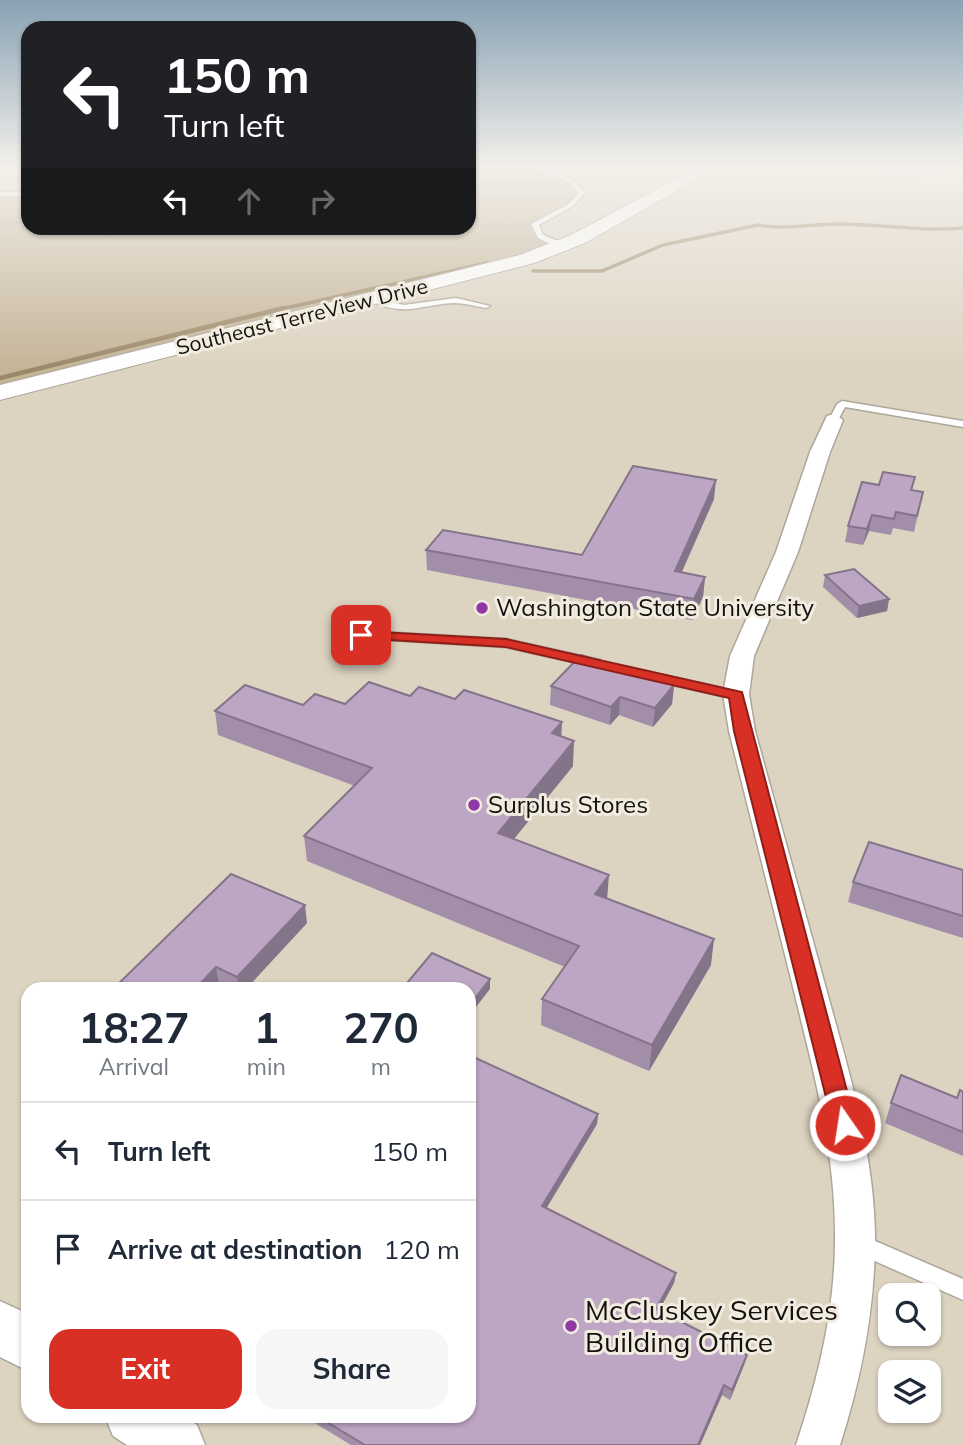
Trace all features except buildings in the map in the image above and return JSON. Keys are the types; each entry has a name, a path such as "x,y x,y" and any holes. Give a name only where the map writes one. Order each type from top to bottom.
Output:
{"main road":[{"name":"Southeast TerreView Drive","path":"0,393 489,271 562,246 582,235"}],"street":[{"path":"818,1445 847,1347 856,1281 857,1244 849,1147 742,731 736,695 739,670 748,637 788,551 816,457 834,420"},
{"path":"0,1326 21,1340"},
{"path":"144,1423 177,1445"}],"lane":[{"path":"540,235 562,246"},
{"path":"375,299 386,305 406,309 458,300 486,306"},
{"path":"834,420 842,404 963,424"},
{"path":"361,635 506,643 736,695"},
{"path":"857,1244 963,1290"}],"shaded area":[{"name":"Washington State University","path":"0,235 963,235 963,1445 0,1445"},
{"path":"0,235 544,235 562,246 0,393"}],"waterway":[{"path":"533,271 602,271 663,245 708,235"},
{"path":"277,310 487,263"},
{"path":"0,378 284,308"}],"place":[{"name":"Washington State University","path":"482,608"},
{"name":"Surplus Stores","path":"474,805"},
{"name":"McCluskey Services Building Office","path":"571,1326"}],"route":[{"path":"361,635 506,643 736,695 742,731 845,1125"}]}
